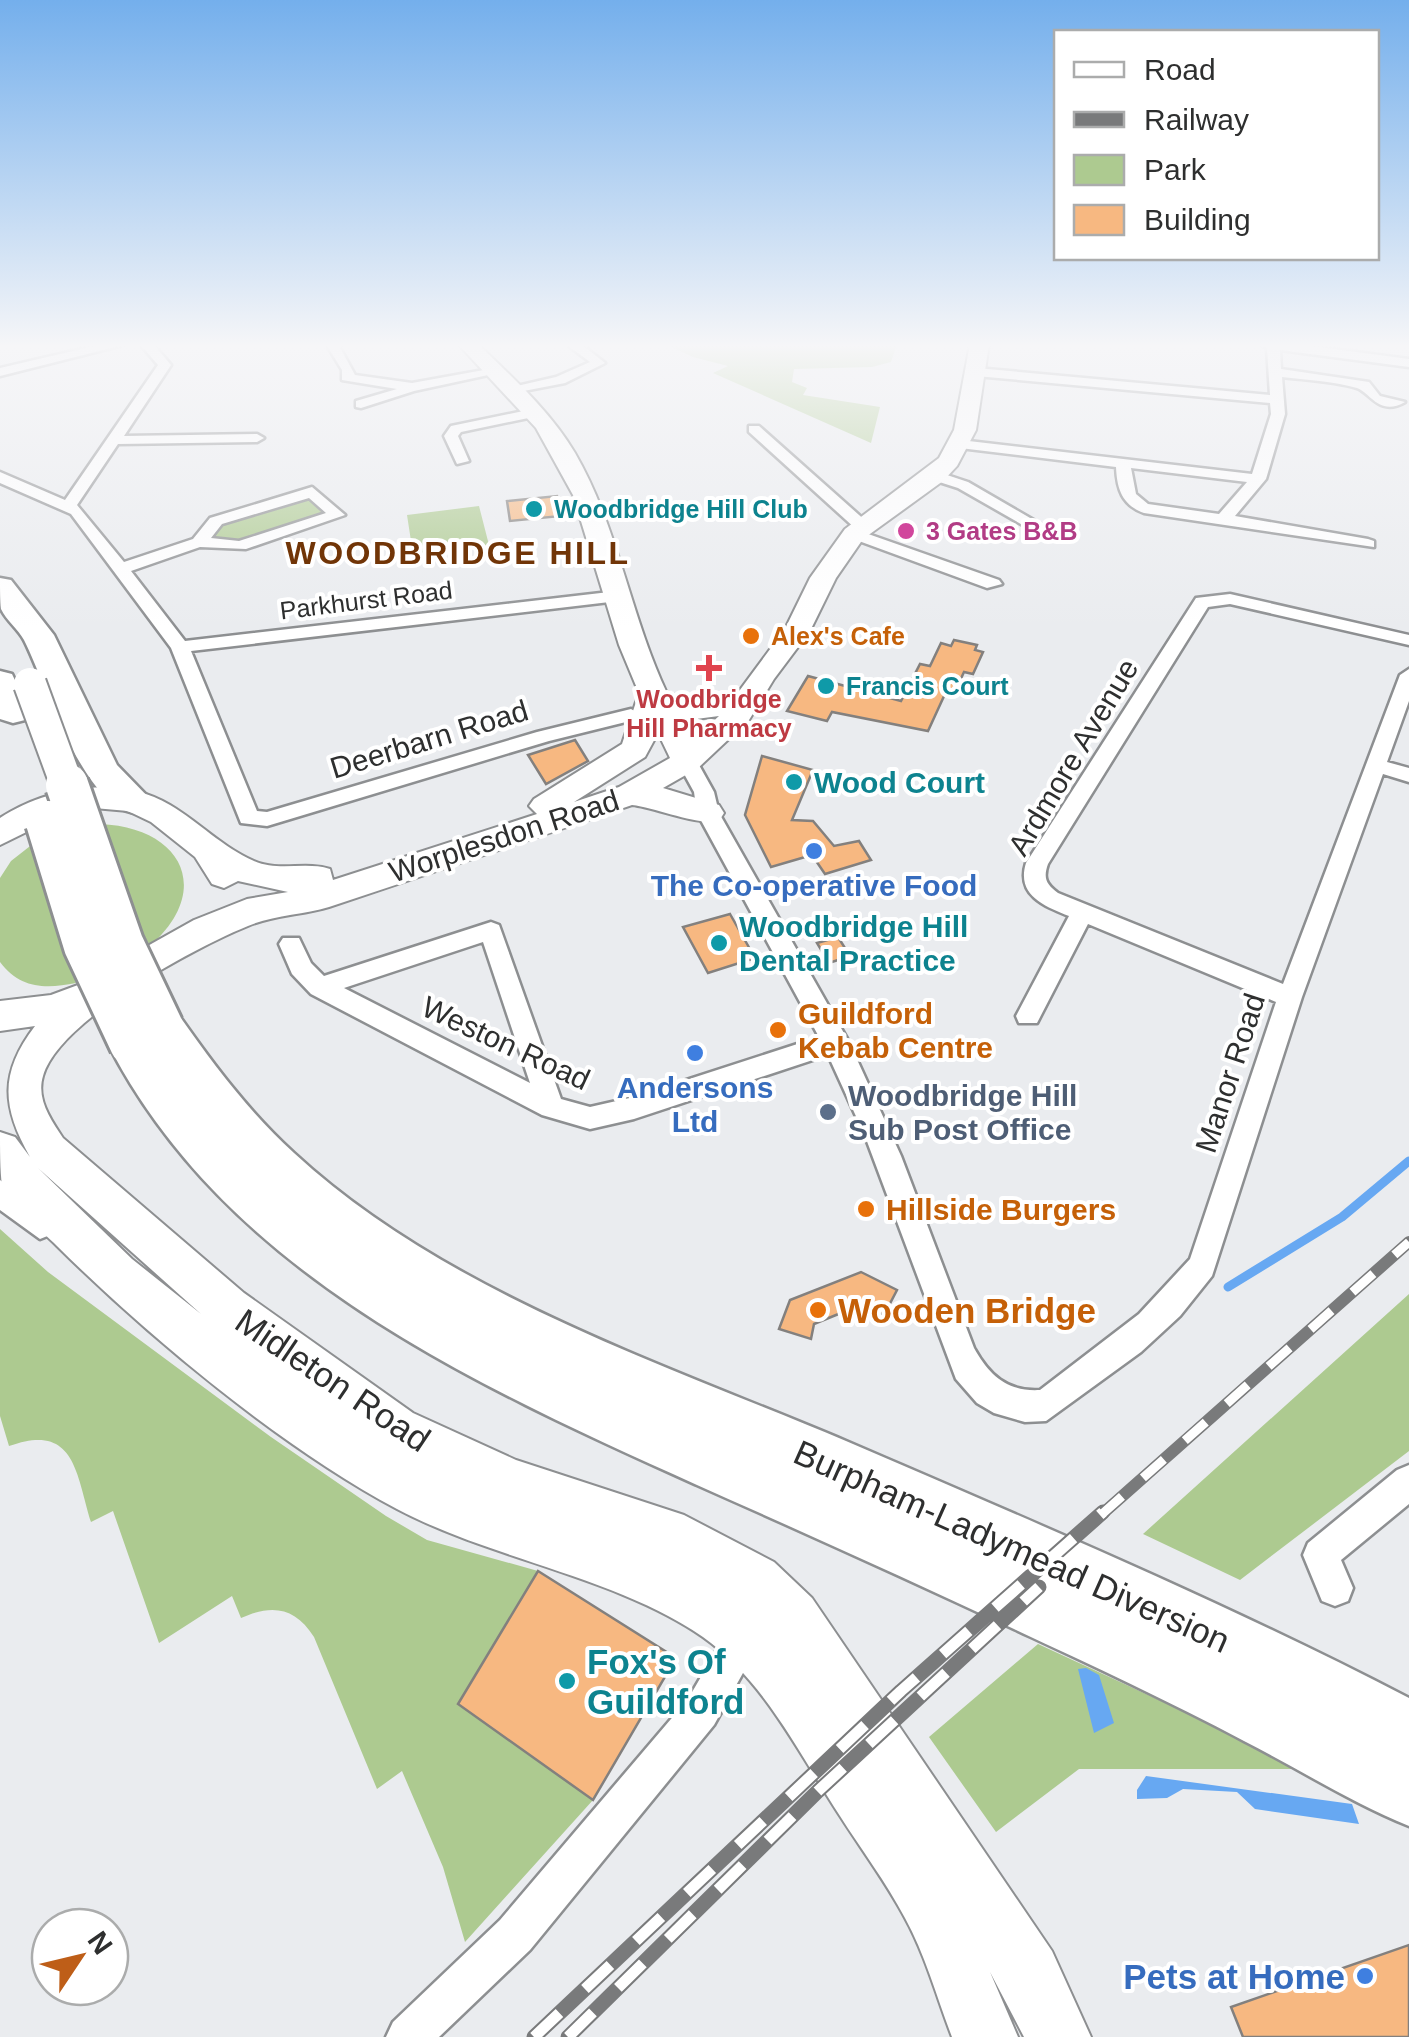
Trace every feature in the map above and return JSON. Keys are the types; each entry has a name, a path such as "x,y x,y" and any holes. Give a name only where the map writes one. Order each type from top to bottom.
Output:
{"highway":[{"path":"0,587 38,635 102,771 135,803"},
{"path":"0,630 85,946 147,1036 204,1146 256,1200 420,1318 576,1400 1121,1644 1409,1791"},
{"name":"Burpham-Ladymead Diversion","path":"147,1036 195,1076 254,1146 336,1217 479,1305 575,1354 1169,1613 1409,1735"}],"main road":[{"path":"545,806 608,770 634,750 644,732 627,716 618,596 599,533 573,470 554,439"},
{"name":"Worplesdon Road","path":"91,995 206,930 262,908 314,899 630,794 682,752 739,714 761,676 797,631 824,578 858,530 935,476 961,439"},
{"name":"Worplesdon Road","path":"135,803 152,809 214,854 256,876 276,881 307,879 545,806 682,752 726,705 761,676"},
{"path":"627,716 671,706 706,712 726,705"},
{"path":"627,716 682,752"},
{"path":"630,794 708,813"},
{"path":"0,834 22,818 57,804 86,799 135,803"},
{"path":"206,930 220,906 224,884 222,866 214,854"},
{"path":"84,1181 50,1118 43,1096 47,1074 66,1040 86,1020 184,959 228,934 314,899"},
{"path":"0,1016 35,1014 91,995"},
{"name":"Midleton Road","path":"91,995 38,1047 26,1067 21,1090 24,1110 40,1141 228,1308 396,1430 453,1460 516,1485 666,1533 754,1581 793,1617 830,1710"},
{"name":"Midleton Road","path":"0,1150 34,1195 116,1274 260,1390 415,1491 518,1534 622,1568 721,1617 830,1710"},
{"path":"830,1710 876,1779 1028,1974 1058,2037"},
{"path":"876,1779 985,2037"}],"street":[{"path":"69,505 115,440 182,439"},
{"path":"452,439 462,461"},
{"path":"764,439 858,530 993,584"},
{"path":"1224,518 1258,479 1270,439"},
{"path":"960,444 1258,479"},
{"path":"1124,463 1124,492 1129,500 1144,508 1306,530 1368,544"},
{"path":"935,476 963,485 1040,529"},
{"path":"0,477 69,505 180,647"},
{"path":"121,568 199,542 240,546 337,516 312,492 216,520 199,542"},
{"name":"Parkhurst Road","path":"180,647 618,596"},
{"name":"Ardmore Avenue","path":"1290,997 1050,899 1034,885 1037,863 1202,602 1230,599 1409,640"},
{"name":"Deerbarn Road","path":"180,647 250,818 267,819 526,741 627,716"},
{"name":"Manor Road","path":"836,1042 902,1193 963,1359 982,1387 1015,1406 1046,1405 1177,1300 1202,1266 1290,997 1409,674"},
{"path":"682,752 704,792 708,813 836,1042"},
{"path":"1374,764 1409,774"},
{"path":"1028,1016 1082,912"},
{"path":"320,988 491,931 551,1107"},
{"name":"Weston Road","path":"290,944 301,968 320,988 551,1107 590,1118 634,1108 836,1042"},
{"path":"0,1193 45,1229 116,1274"},
{"path":"1335,1588 1320,1554 1409,1482"},
{"path":"408,2037 515,1936 700,1712 744,1637"}],"green space":[{"path":"302,498 313,499 325,511 324,516 244,542 212,536 229,520"},
{"path":"479,506 489,545 413,554 407,515"},
{"path":"100,824 151,836 179,864 184,883 181,903 170,924 150,946 128,906"},
{"path":"34,843 76,983 34,985 16,978 0,962 0,878 11,861"},
{"path":"0,1229 48,1272 271,1437 386,1516 427,1540 538,1571 458,1704 593,1800 465,1942 443,1867 402,1771 377,1789 307,1627 282,1611 263,1611 241,1618 232,1596 159,1643 113,1511 91,1522 76,1470 60,1447 48,1441 31,1440 9,1446 0,1416"},
{"path":"1409,1294 1409,1451 1240,1580 1143,1534"},
{"path":"1038,1644 1308,1769 1079,1769 996,1832 929,1737"}],"water":[{"path":"1086,1668 1099,1675 1114,1723 1094,1733 1078,1669"},
{"path":"1146,1776 1352,1804 1359,1824 1255,1809 1237,1792 1183,1789 1167,1798 1137,1799 1137,1790"}],"building":[{"name":"Woodbridge Hill Club","path":"557,496 561,516 510,521 507,501"},
{"name":"Francis Court","path":"954,640 977,645 975,650 983,652 973,674 964,672 953,696 945,694 928,731 832,712 827,721 787,711 808,676 901,701 920,664 930,666 941,643 951,646"},
{"path":"575,740 588,761 546,784 528,755"},
{"path":"762,756 813,770 792,820 813,821 834,846 859,841 871,860 825,874 812,855 771,867 745,815"},
{"name":"Woodbridge Hill Dental Practice","path":"730,914 755,958 708,973 683,927"},
{"path":"838,937 850,956 829,963 817,943"},
{"name":"Wooden Bridge","path":"861,1272 897,1290 884,1315 863,1304 814,1324 811,1339 779,1329 790,1300"},
{"name":"Fox's Of Guildford","path":"538,1571 676,1658 593,1800 458,1704"},
{"name":"Pets at Home","path":"1409,1945 1409,2037 1243,2037 1231,2007"}],"waterway":[{"path":"1228,1287 1342,1217 1409,1161"}],"railway":[{"path":"1101,1515 1409,1242"},
{"path":"534,2037 901,1691 1103,1512"},
{"path":"568,2037 818,1791 1039,1587"}],"place":[{"name":"Woodbridge Hill Club","path":"534,509"},
{"name":"3 Gates B&B","path":"906,531"},
{"name":"Alex's Cafe","path":"751,636"},
{"name":"Woodbridge Hill Pharmacy","path":"709,668"},
{"name":"Francis Court","path":"826,686"},
{"name":"Wood Court","path":"794,782"},
{"name":"The Co-operative Food","path":"814,851"},
{"name":"Woodbridge Hill Dental Practice","path":"719,943"},
{"name":"Guildford Kebab Centre","path":"778,1030"},
{"name":"Andersons Ltd","path":"695,1053"},
{"name":"Woodbridge Hill Sub Post Office","path":"828,1112"},
{"name":"Hillside Burgers","path":"866,1209"},
{"name":"Wooden Bridge","path":"818,1310"},
{"name":"Fox's Of Guildford","path":"567,1681"},
{"name":"Pets at Home","path":"1365,1976"}],"district":[{"name":"WOODBRIDGE HILL","path":"458,553"}]}
